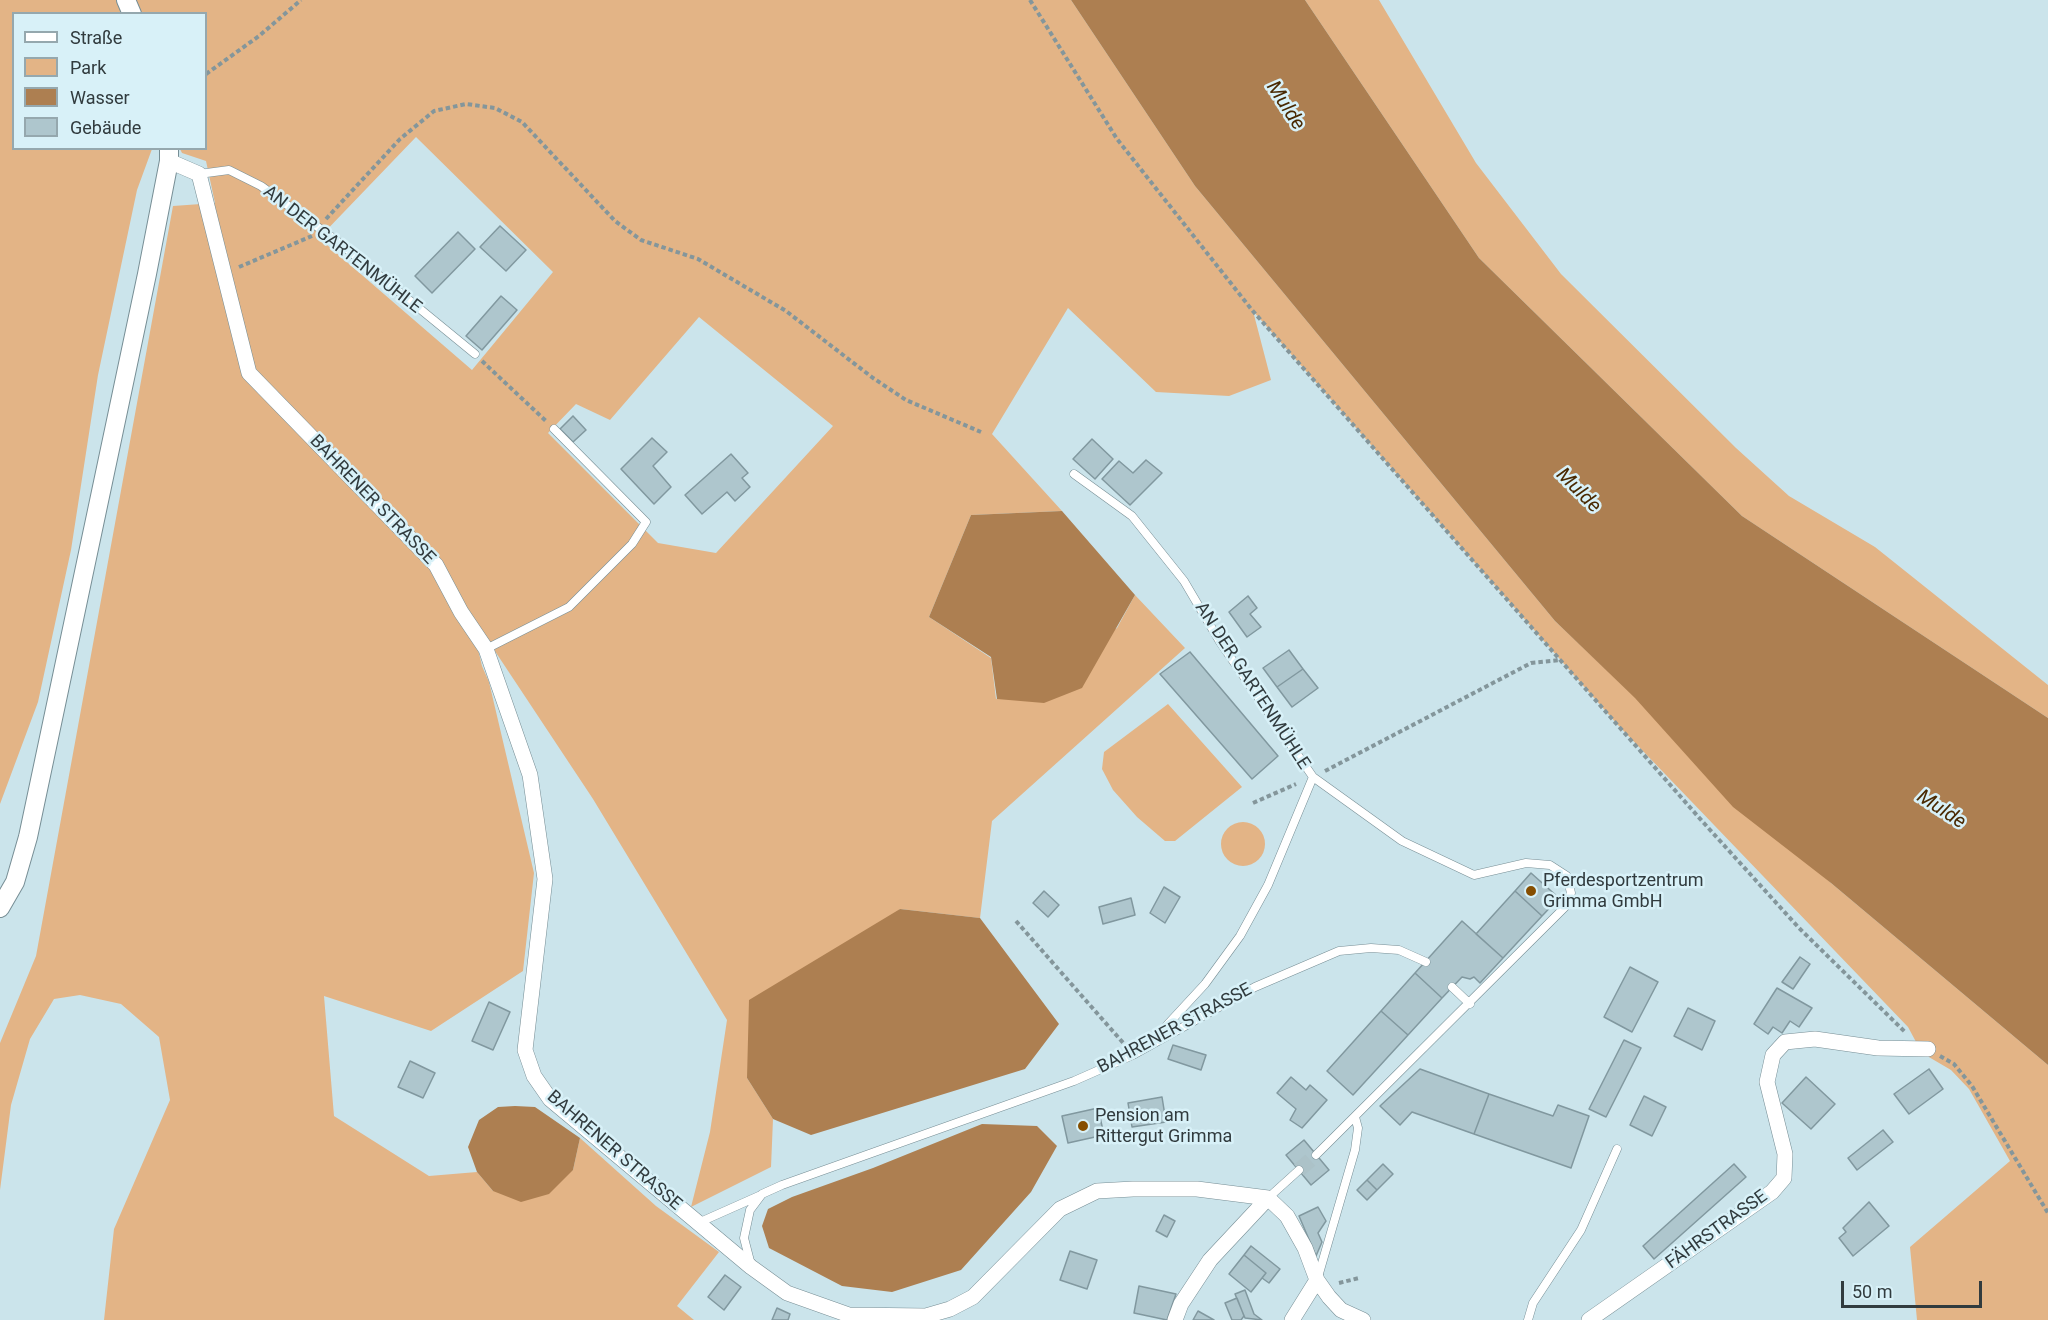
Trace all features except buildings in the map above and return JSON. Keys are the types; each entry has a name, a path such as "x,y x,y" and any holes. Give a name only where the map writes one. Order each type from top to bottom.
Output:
{"street":[{"path":"0,908 15,882 28,837 169,155 199,174"},
{"name":"BAHRENER STRASSE","path":"199,174 225,273 239,344 249,373 436,565 461,612 486,649 530,775 545,879 525,1050 534,1077 550,1099 751,1267 787,1293 849,1318 926,1316 973,1297 1060,1209 1097,1191 1197,1189 1268,1198"},
{"name":"FÄHRSTRASSE","path":"1589,1320 1772,1192 1784,1178 1787,1166 1785,1154 1767,1083 1773,1055 1785,1042 1815,1039 1878,1048 1928,1049"},
{"path":"1174,1320 1180,1304 1210,1260 1268,1198 1287,1216 1305,1248 1317,1280 1341,1310 1363,1320"},
{"path":"1292,1320 1317,1280"}],"lane":[{"name":"AN DER GARTENMÜHLE","path":"199,174 229,170 261,186 318,227 475,354"},
{"path":"486,649 569,607 632,544 646,522 554,429"},
{"name":"AN DER GARTENMÜHLE","path":"1074,474 1132,516 1184,581 1220,642 1313,777 1268,885 1240,936 1205,984 1151,1043"},
{"path":"1313,777 1402,841 1474,875 1526,863 1550,865 1567,876 1571,893 1565,907 1316,1155"},
{"name":"BAHRENER STRASSE","path":"698,1223 762,1194 1074,1081 1133,1055 1255,987 1339,951 1371,948 1400,950 1426,962"},
{"path":"1452,987 1470,1004"},
{"path":"1317,1280 1355,1150 1358,1128 1355,1117"},
{"path":"1528,1320 1533,1304 1581,1230 1617,1149"},
{"path":"1268,1198 1299,1170"},
{"path":"751,1267 744,1238 745,1224 750,1210 762,1194"}],"path":[{"path":"207,73 259,36 301,0"},
{"path":"1030,0 1117,139 1252,310 1799,928 1898,1026 1954,1065 1972,1086 2048,1213"},
{"path":"225,273 311,238 318,227 400,139 434,111 466,104 495,108 522,122 615,220 641,240 698,259 786,311 873,378 906,400 981,432"},
{"path":"475,354 554,429"},
{"path":"1253,802 1313,777 1531,663 1561,660"},
{"path":"1016,921 1133,1055"}],"green space":[{"path":"0,0 116,0 122,12 12,12 12,150 152,150 137,190 98,375 71,550 38,702 0,804"},
{"path":"135,0 1071,0 1195,186 1555,621 1831,883 2048,1065 2048,1320 1917,1320 1910,1247 2010,1161 1969,1089 1951,1070 1922,1053 1908,1027 1617,724 1253,311 1271,380 1229,396 1156,392 1068,308 992,434 1062,511 971,515 929,617 991,658 996,699 1117,628 1135,595 1185,648 992,821 980,918 900,909 747,1078 773,1119 771,1167 691,1207 710,1132 727,1020 593,799 469,612 482,666 489,682 534,873 523,971 431,1031 324,996 334,1116 429,1176 477,1172 493,1191 573,1170 580,1138 656,1206 719,1252 677,1306 694,1320 104,1320 114,1229 170,1100 159,1037 121,1004 80,995 54,999 30,1039 11,1105 0,1190 0,1043 36,956 173,206 215,203 206,161 182,153 180,150 207,150 207,12 141,12","holes":["416,137 553,272 472,370 319,238","699,317 833,426 716,553 658,543 548,433 576,404 610,420"]},
{"path":"1305,0 1379,0 1476,163 1561,274 1736,448 1789,496 1875,547 2048,685 2048,718 1742,516 1479,258"},
{"path":"1168,704 1242,787 1175,841 1165,841 1137,817 1113,790 1102,769 1104,752"},
{"path":"1243,822 1252,823 1259,828 1264,835 1264,853 1259,860 1252,865 1243,866 1234,865 1227,860 1222,853 1221,844 1222,835 1227,828 1234,823"}],"water":[{"name":"Mulde","path":"1071,0 1305,0 1479,258 1742,516 2048,718 2048,1065 1831,883 1733,807 1635,698 1555,621 1195,186"},
{"path":"1062,511 1135,595 1082,688 1044,703 997,699 991,657 929,617 971,515"},
{"path":"900,909 980,918 1059,1024 1025,1069 811,1135 773,1119 747,1078 749,1000"},
{"path":"498,1107 535,1107 580,1138 573,1170 549,1194 521,1202 493,1191 477,1172 468,1147 479,1120"},
{"path":"982,1124 1037,1126 1057,1146 1031,1192 961,1270 892,1292 842,1286 769,1248 762,1226 768,1209 792,1197 873,1168"}],"tunnel":[{"path":"1299,1170 1316,1155"}],"place":[{"name":"Pferdesportzentrum Grimma GmbH","path":"1531,891"},
{"name":"Pension am Rittergut Grimma","path":"1083,1126"}]}
